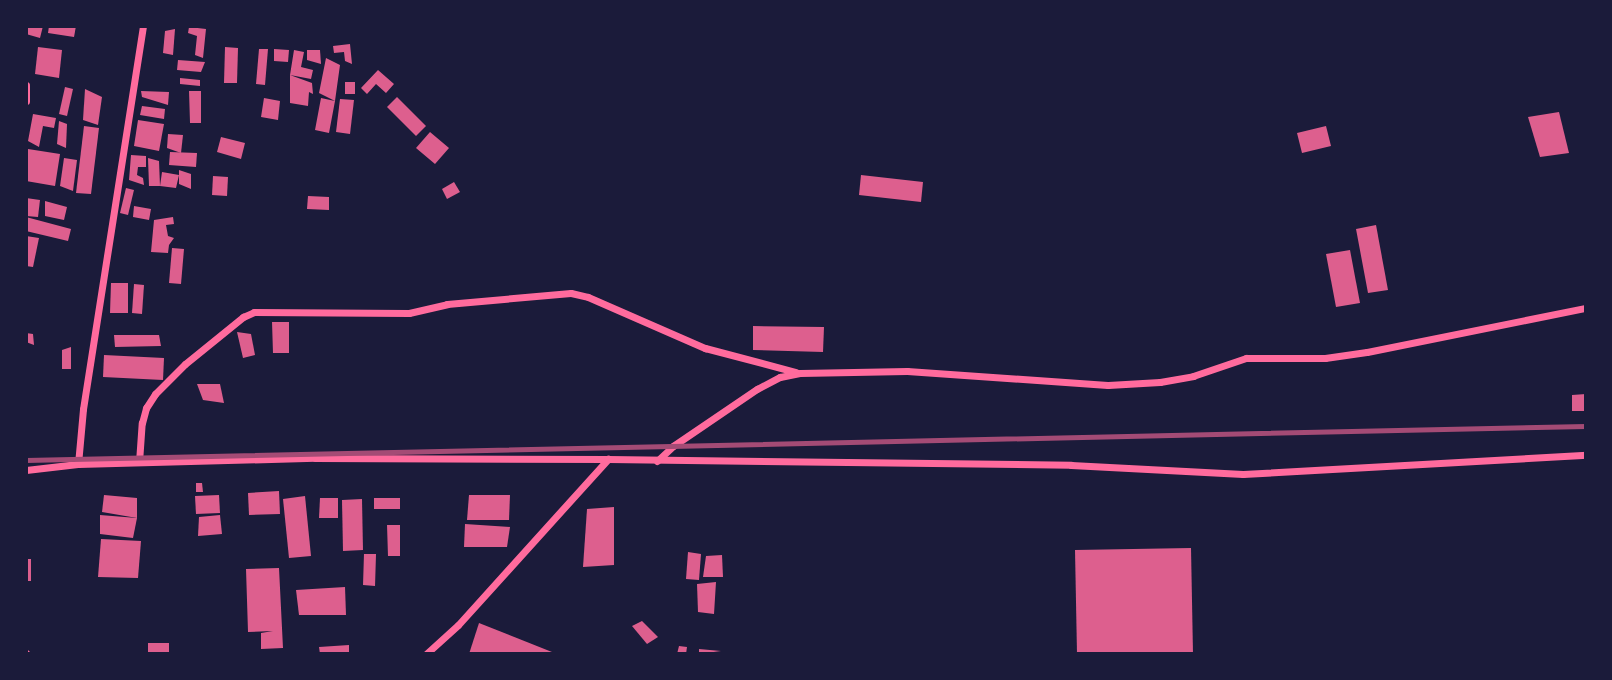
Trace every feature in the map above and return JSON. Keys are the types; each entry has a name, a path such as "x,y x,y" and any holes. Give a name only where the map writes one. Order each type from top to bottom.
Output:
{"street":[{"path":"78,464 83,409 143,26"},
{"path":"26,85 26,101"},
{"path":"139,462 142,423 146,408 155,394 185,364 243,317 254,312 409,313 447,304 571,293 588,297 735,359 800,373"},
{"path":"657,461 673,446 757,389 780,377 800,373 907,371 1108,385 1160,382 1193,376 1246,358 1325,358 1356,354 1586,308"},
{"path":"26,470 78,464 314,458 1057,465 1243,474 1586,455"},
{"path":"426,654 466,616 608,459"}],"building":[{"path":"26,26 43,26 40,38 26,34"},
{"path":"49,26 76,26 74,37 48,33"},
{"path":"189,27 206,29 203,58 195,55 197,36 188,33"},
{"path":"175,29 173,55 163,53 165,31"},
{"path":"350,44 352,64 345,61 344,52 334,53 333,46"},
{"path":"38,47 62,50 59,78 35,74"},
{"path":"225,47 238,48 237,83 224,83"},
{"path":"259,49 268,49 265,85 256,84"},
{"path":"274,49 289,50 288,62 274,61"},
{"path":"294,50 304,52 301,67 313,70 311,79 290,75"},
{"path":"307,50 320,50 321,64 307,60"},
{"path":"326,58 340,65 335,101 319,93"},
{"path":"178,60 205,62 201,72 177,70"},
{"path":"378,70 394,84 386,93 376,84 367,94 361,88"},
{"path":"290,75 312,83 313,94 309,92 308,106 290,103"},
{"path":"180,78 200,80 200,86 180,84"},
{"path":"345,82 355,82 355,94 345,94"},
{"path":"65,87 73,89 67,116 59,114"},
{"path":"85,89 102,97 98,125 83,120"},
{"path":"141,91 169,92 168,105 142,97"},
{"path":"189,91 201,91 201,123 190,123"},
{"path":"397,97 426,126 416,136 387,107"},
{"path":"264,98 280,101 278,120 261,117"},
{"path":"321,98 335,101 329,133 315,130"},
{"path":"340,99 354,100 350,134 336,132"},
{"path":"142,106 165,109 164,119 140,115"},
{"path":"1559,112 1569,153 1540,157 1528,117"},
{"path":"33,114 56,118 54,128 43,126 39,147 28,141"},
{"path":"138,120 164,124 159,151 134,146"},
{"path":"59,121 67,124 66,148 57,144"},
{"path":"84,126 99,128 91,194 76,193"},
{"path":"1326,126 1331,146 1302,153 1297,133"},
{"path":"430,132 449,148 435,164 416,148"},
{"path":"168,134 183,135 181,153 167,148"},
{"path":"221,137 245,143 241,159 217,152"},
{"path":"28,149 60,154 55,186 26,181"},
{"path":"170,152 197,153 196,167 169,165"},
{"path":"131,155 146,156 146,167 138,167 137,175 143,178 144,185 129,180"},
{"path":"64,158 77,160 73,191 60,186"},
{"path":"148,158 159,161 160,186 149,186"},
{"path":"179,170 191,174 191,189 179,184"},
{"path":"162,172 179,175 176,188 160,186"},
{"path":"861,175 923,182 921,202 859,195"},
{"path":"213,176 228,177 227,196 212,195"},
{"path":"454,182 460,192 447,199 442,189"},
{"path":"126,188 134,190 128,215 120,213"},
{"path":"308,196 329,197 329,210 307,209"},
{"path":"26,198 40,200 38,217 26,216"},
{"path":"45,201 67,207 64,220 45,216"},
{"path":"134,206 151,209 149,220 133,217"},
{"path":"26,217 71,229 68,241 26,231"},
{"path":"173,217 174,224 166,225 168,236 174,238 168,253 151,252 154,220"},
{"path":"1376,225 1388,290 1368,293 1356,229"},
{"path":"26,236 39,238 33,267 26,266"},
{"path":"172,248 184,249 181,284 169,283"},
{"path":"1350,250 1360,303 1336,307 1326,254"},
{"path":"111,283 128,283 128,313 110,313"},
{"path":"134,284 144,285 142,314 132,313"},
{"path":"272,322 289,322 289,353 273,353"},
{"path":"753,326 824,327 823,352 753,350"},
{"path":"237,332 251,334 255,355 243,358"},
{"path":"26,333 33,334 34,345 26,342"},
{"path":"114,335 159,335 161,346 115,347"},
{"path":"71,347 71,369 62,369 62,350"},
{"path":"104,355 164,358 163,380 103,377"},
{"path":"197,384 220,384 224,403 203,400"},
{"path":"1586,394 1586,411 1572,411 1572,395"},
{"path":"196,483 202,483 203,492 196,492"},
{"path":"279,491 280,514 249,515 248,493"},
{"path":"104,495 137,498 137,518 102,512"},
{"path":"219,495 220,513 196,514 195,496"},
{"path":"469,495 510,495 509,520 467,520"},
{"path":"305,496 311,556 289,558 283,499"},
{"path":"320,498 338,498 338,518 319,518"},
{"path":"374,498 400,498 400,509 374,509"},
{"path":"362,499 363,550 343,551 342,500"},
{"path":"614,507 614,565 583,567 587,509"},
{"path":"100,515 137,518 133,538 100,534"},
{"path":"220,515 222,534 198,536 199,517"},
{"path":"465,524 510,527 507,547 464,547"},
{"path":"387,525 400,525 400,556 388,556"},
{"path":"101,539 141,541 138,578 98,577"},
{"path":"1191,548 1193,654 1077,654 1075,550"},
{"path":"688,552 701,554 699,580 686,579"},
{"path":"364,554 376,554 375,586 363,585"},
{"path":"722,555 723,577 703,577 706,556"},
{"path":"26,559 31,559 31,581 26,581"},
{"path":"279,568 283,648 261,649 261,633 273,631 248,632 246,569"},
{"path":"716,582 714,614 698,612 697,584"},
{"path":"345,587 346,615 299,615 296,590"},
{"path":"642,621 658,637 647,644 632,626"},
{"path":"479,623 557,654 469,654"},
{"path":"148,643 169,643 169,654 148,654"},
{"path":"349,645 349,654 320,654 319,647"},
{"path":"679,646 687,647 686,654 677,654"},
{"path":"699,649 721,651 699,654"}],"railway":[{"path":"26,460 1586,426"}]}
